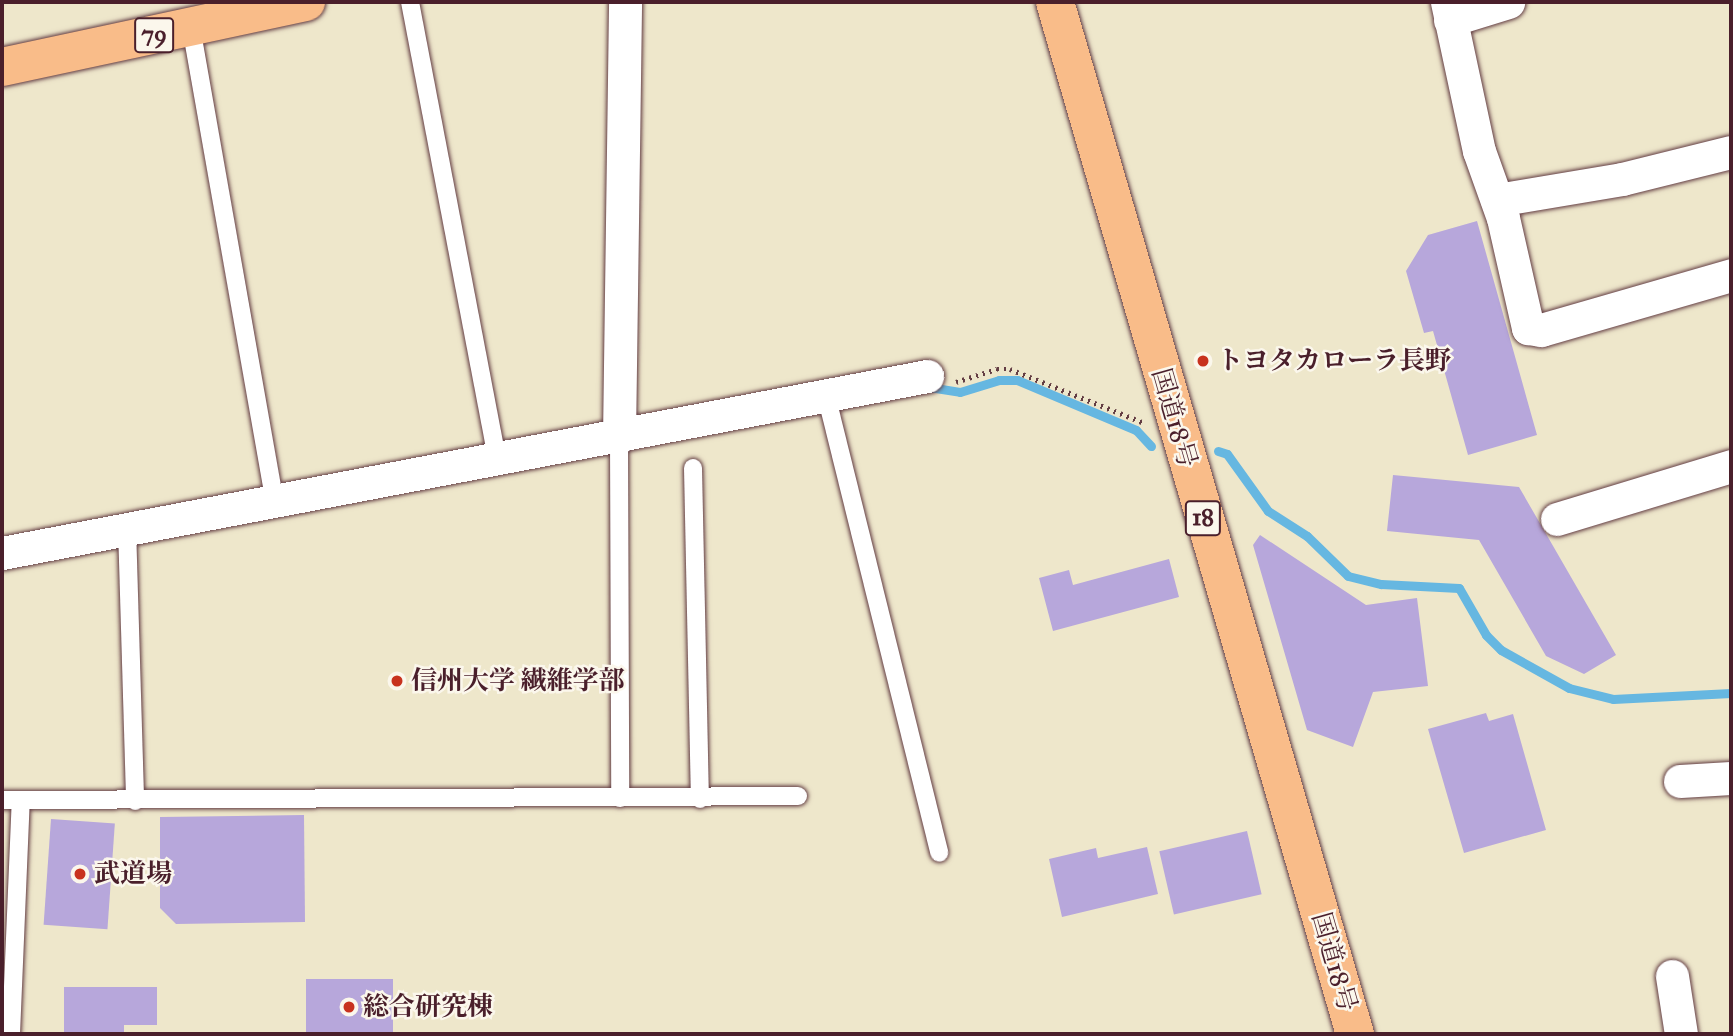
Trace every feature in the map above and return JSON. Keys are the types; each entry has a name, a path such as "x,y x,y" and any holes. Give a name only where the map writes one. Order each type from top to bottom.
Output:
{"main road":[{"name":"79","path":"2,67 306,2"},
{"name":"国道18号","path":"1055,2 1355,1034"}],"street":[{"path":"619,446 625,2"},
{"path":"1508,2 1448,11 1479,151 1497,200 1530,330 1731,275"},
{"path":"1497,200 1622,179 1731,152"},
{"path":"2,553 127,535 275,500 497,459 619,446 827,403 927,376"},
{"path":"1557,519 1731,466"},
{"path":"1680,781 1731,778"},
{"path":"1672,976 1681,1034"}],"lane":[{"path":"410,2 497,459"},
{"path":"191,27 275,500"},
{"path":"827,403 939,853"},
{"path":"619,446 620,798"},
{"path":"693,468 701,799"},
{"path":"127,535 135,801"},
{"path":"2,800 701,799 798,796"},
{"path":"11,1034 21,800"}],"path":[{"path":"927,376 958,382 997,369 1010,369 1180,438"}],"building":[{"path":"1477,221 1537,435 1468,455 1433,331 1424,333 1406,271 1428,235"},
{"path":"1393,475 1519,487 1616,655 1584,674 1546,656 1479,540 1387,531"},
{"path":"1260,535 1366,605 1417,598 1428,686 1373,692 1353,747 1307,730 1253,545"},
{"path":"1169,559 1179,597 1053,631 1039,578 1069,570 1073,585"},
{"path":"1486,713 1489,721 1513,714 1546,830 1464,853 1428,729"},
{"path":"304,815 305,922 176,924 160,908 160,817"},
{"name":"武道場","path":"51,819 115,823 107,929 44,925"},
{"path":"1247,831 1262,894 1174,915 1159,851"},
{"path":"1147,847 1158,894 1062,917 1049,859 1096,848 1098,858"},
{"name":"総合研究棟","path":"306,979 393,979 393,1034 306,1034"},
{"path":"64,987 157,987 157,1025 124,1025 124,1034 64,1034"}],"waterway":[{"path":"929,387 960,392 999,380 1017,380 1136,430 1151,446"},
{"path":"1218,451 1227,454 1268,511 1307,536 1348,576 1381,584 1459,588 1486,635 1501,650 1569,688 1613,699 1731,693"}],"place":[{"name":"トヨタカローラ長野","path":"1203,361"},
{"name":"信州大学 繊維学部","path":"397,681"},
{"name":"武道場","path":"80,874"},
{"name":"総合研究棟","path":"349,1007"}]}
